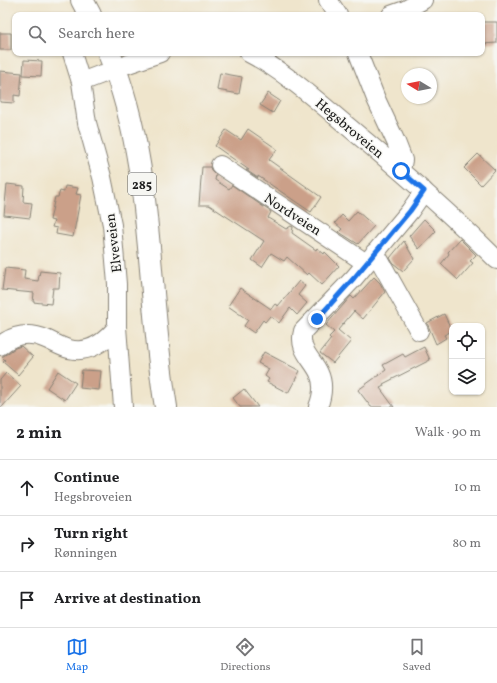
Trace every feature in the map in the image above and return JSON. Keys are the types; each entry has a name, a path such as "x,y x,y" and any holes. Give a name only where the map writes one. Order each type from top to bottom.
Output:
{"main road":[{"path":"82,0 88,12"},
{"name":"285","path":"109,56 126,101 136,142 146,216 160,375 166,407"}],"street":[{"path":"328,0 336,12"},
{"path":"399,12 423,0"},
{"name":"Elveveien","path":"73,56 81,82 87,123 102,177 112,225 117,284 116,328 123,407"},
{"path":"128,64 151,56"},
{"name":"Hegsbroveien","path":"254,56 305,91 401,171 446,210 497,260"},
{"path":"359,56 403,160 401,171"},
{"path":"81,82 102,74"},
{"name":"Nordveien","path":"220,165 370,257"},
{"path":"318,407 322,398 322,383 320,374 303,348 301,339 303,331 317,319 410,211 424,191"},
{"path":"370,257 419,331"},
{"path":"0,346 10,339 23,335 44,338 68,349 81,350 100,344 110,336 116,328"}],"building":[{"path":"485,22 497,22 497,43 485,44"},
{"path":"0,33 11,33 11,50 0,50"},
{"path":"24,60 42,61 41,76 23,75"},
{"path":"0,71 22,73 20,96 14,95 14,103 0,102"},
{"path":"220,73 242,77 239,94 217,90"},
{"path":"268,93 280,101 273,113 260,105"},
{"path":"248,129 277,149 269,160 321,197 311,212 258,176 258,178 246,170 249,170 215,146 226,130 241,140"},
{"path":"478,154 495,170 481,185 464,168"},
{"path":"202,167 210,167 216,175 215,180 229,189 232,185 271,212 268,218 286,229 291,226 293,227 292,233 316,250 317,248 324,254 325,252 339,266 322,285 309,273 307,275 287,257 284,261 271,253 262,267 252,260 264,241 209,205 199,205"},
{"path":"7,184 24,186 23,202 32,203 30,218 4,215"},
{"path":"65,186 78,188 76,194 81,195 73,237 56,234 57,228 52,227 54,221 50,220 55,197 58,197 60,191 64,192"},
{"path":"357,211 374,226 358,244 339,232 342,229 335,223 342,215 348,221"},
{"path":"424,219 436,231 419,249 409,236"},
{"path":"460,239 476,255 470,261 473,263 458,280 441,264 449,254 448,252"},
{"path":"404,241 414,259 403,271 393,263 390,258"},
{"path":"5,268 25,270 24,279 38,281 40,271 60,273 59,288 53,288 51,304 33,302 34,293 2,290"},
{"path":"374,277 380,283 385,292 363,319 354,311 338,330 351,341 333,363 320,353 331,339 329,337 334,332 326,325 351,296 354,299"},
{"path":"299,281 305,286 298,295 307,303 297,315 290,308 279,323 270,316 265,322 263,320 254,333 244,326 248,320 228,306 240,288 271,309 275,304 278,306"},
{"path":"444,314 449,325 449,332 444,335 446,338 436,344 427,323"},
{"path":"21,346 33,357 18,375 3,362 5,360 2,357 15,348"},
{"path":"424,347 430,360 383,384 384,386 380,388 394,407 371,407 358,390 386,370 383,365 403,354 405,357"},
{"path":"264,352 300,371 288,393 267,382 269,379 265,376 269,369 258,363"},
{"path":"82,370 101,371 99,390 80,388"},
{"path":"58,371 76,383 65,400 47,388"},
{"path":"6,373 21,386 2,407 0,407 0,380"},
{"path":"244,389 258,407 240,407 233,398"}],"route":[{"path":"317,319 354,278 410,211 424,191 401,171"}]}
